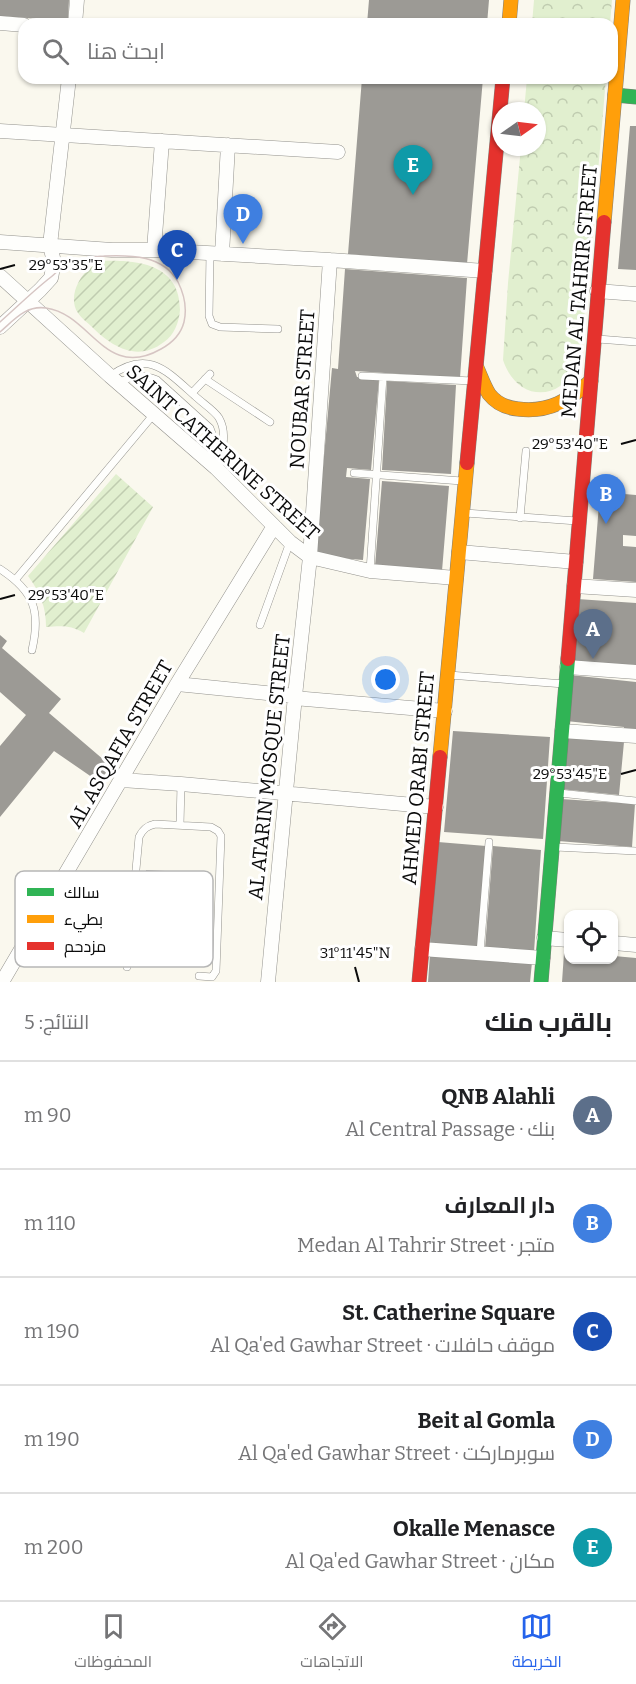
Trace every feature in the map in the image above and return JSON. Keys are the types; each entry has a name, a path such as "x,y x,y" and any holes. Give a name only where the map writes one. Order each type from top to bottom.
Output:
{"main road":[{"path":"510,18 511,0"},
{"name":"MEDAN AL TAHRIR STREET","path":"618,72 627,1"},
{"path":"456,578 502,84"},
{"name":"MEDAN AL TAHRIR STREET","path":"541,982 595,339 597,291 616,84"},
{"path":"615,95 636,97"},
{"path":"476,375 492,398 511,408 532,411 553,408 571,398 591,381"},
{"name":"AHMED ORABI STREET","path":"419,982 456,578"}],"street":[{"path":"76,18 77,0"},
{"path":"0,23 18,24"},
{"path":"0,327 51,278 54,262 50,245 68,84"},
{"path":"0,131 338,152"},
{"path":"154,250 162,141"},
{"path":"216,253 228,145"},
{"path":"0,242 112,250 216,253 485,271"},
{"name":"NOUBAR STREET","path":"310,557 330,260"},
{"name":"SAINT CATHERINE STREET","path":"0,276 114,380 211,464 290,542 310,557 370,572 456,578"},
{"path":"597,291 636,294"},
{"name":"AL ASQAFIA STREET","path":"68,871 177,684 274,526"},
{"path":"459,552 576,562"},
{"name":"AL ATARIN MOSQUE STREET","path":"268,982 310,557"},
{"path":"574,586 636,590"},
{"path":"567,667 636,672"},
{"path":"177,684 444,711"},
{"path":"562,731 636,736"},
{"path":"122,780 436,807"},
{"path":"544,938 564,940"},
{"path":"618,943 636,945"},
{"path":"422,949 543,958"},
{"name":"AL ASQAFIA STREET","path":"2,982 15,960"}],"lane":[{"path":"216,253 209,316 212,324 220,327 278,329"},
{"path":"595,339 636,342"},
{"path":"114,380 122,367 137,363 152,364 166,370 219,418 223,434 222,452 211,464"},
{"path":"114,380 137,375 157,380 210,428 214,445 211,464"},
{"path":"362,376 476,375"},
{"path":"192,393 207,376 270,422"},
{"path":"370,572 382,377"},
{"path":"15,579 154,414"},
{"path":"520,518 526,451"},
{"path":"354,473 466,481"},
{"path":"463,513 580,521"},
{"path":"261,625 290,542"},
{"path":"0,569 15,579 28,594 35,612 36,631 32,650"},
{"path":"448,675 566,684"},
{"path":"180,825 181,784"},
{"path":"557,793 636,801"},
{"path":"136,871 139,837 145,828 155,824 180,825 211,827 218,831 221,836 216,971 212,977 199,976"},
{"path":"480,953 489,842"},
{"path":"551,847 636,850"}],"green space":[{"path":"534,0 612,0 610,18 532,18"},
{"path":"526,84 605,84 588,289 577,366 559,387 538,392 527,389 517,383 509,373 503,360 520,156 546,156 546,102 525,102"},
{"path":"102,261 142,264 165,274 173,283 178,295 180,310 177,324 168,339 144,351 125,349 107,340 79,315 74,301 78,283 86,272"},
{"path":"116,474 153,507 84,633 66,627 46,627 42,600 28,576"}],"building":[{"path":"0,0 69,0 68,18 0,16"},
{"path":"369,0 489,0 488,18 368,18"},
{"path":"362,84 482,84 467,264 348,254"},
{"path":"630,126 636,126 636,270 618,269"},
{"path":"345,269 467,278 460,378 355,371 357,377 379,379 371,470 347,468 346,477 370,479 363,560 315,556 332,368 338,369"},
{"path":"387,381 456,385 451,474 382,470"},
{"path":"382,481 449,486 442,571 375,566"},
{"path":"600,492 636,495 636,536 623,535 623,546 636,547 636,582 593,579"},
{"path":"577,599 636,603 636,665 572,661"},
{"path":"0,635 7,641 2,648 61,699 49,713 111,766 99,782 54,751 0,817 0,746 26,715 0,692"},
{"path":"570,675 636,682 636,731 624,730 624,727 566,721"},
{"path":"453,731 550,737 543,839 444,832"},
{"path":"565,736 624,742 619,795 560,789"},
{"path":"561,799 635,804 632,847 558,841"},
{"path":"438,842 486,846 478,948 430,945"},
{"path":"493,846 541,850 534,952 485,948"},
{"path":"564,953 564,964 618,964 618,956 636,958 636,982 562,982"},
{"path":"430,954 532,962 530,982 428,982"}],"tram line":[{"path":"0,322 63,266 74,260 95,257 146,258 164,266 178,282 185,307 184,322 176,338 161,349 142,357 126,357 112,352 75,321 62,313 46,308 26,311 0,332"}],"traffic: fast":[{"path":"615,95 636,97"},
{"path":"541,982 568,659"}],"traffic: slow":[{"path":"510,18 511,0"},
{"path":"618,58 623,0"},
{"path":"604,222 616,84"},
{"path":"477,368 489,394 502,404 518,409 539,409 558,404 591,381"},
{"path":"440,757 467,463"}],"traffic: jam":[{"path":"467,463 502,84"},
{"path":"568,659 604,222"},
{"path":"419,982 440,757"}],"place":[{"name":"Okalle Menasce","path":"413,195"},
{"name":"Beit al Gomla","path":"243,244"},
{"name":"St. Catherine Square","path":"177,280"},
{"name":"دار المعارف","path":"606,524"},
{"name":"QNB Alahli","path":"593,659"}]}
